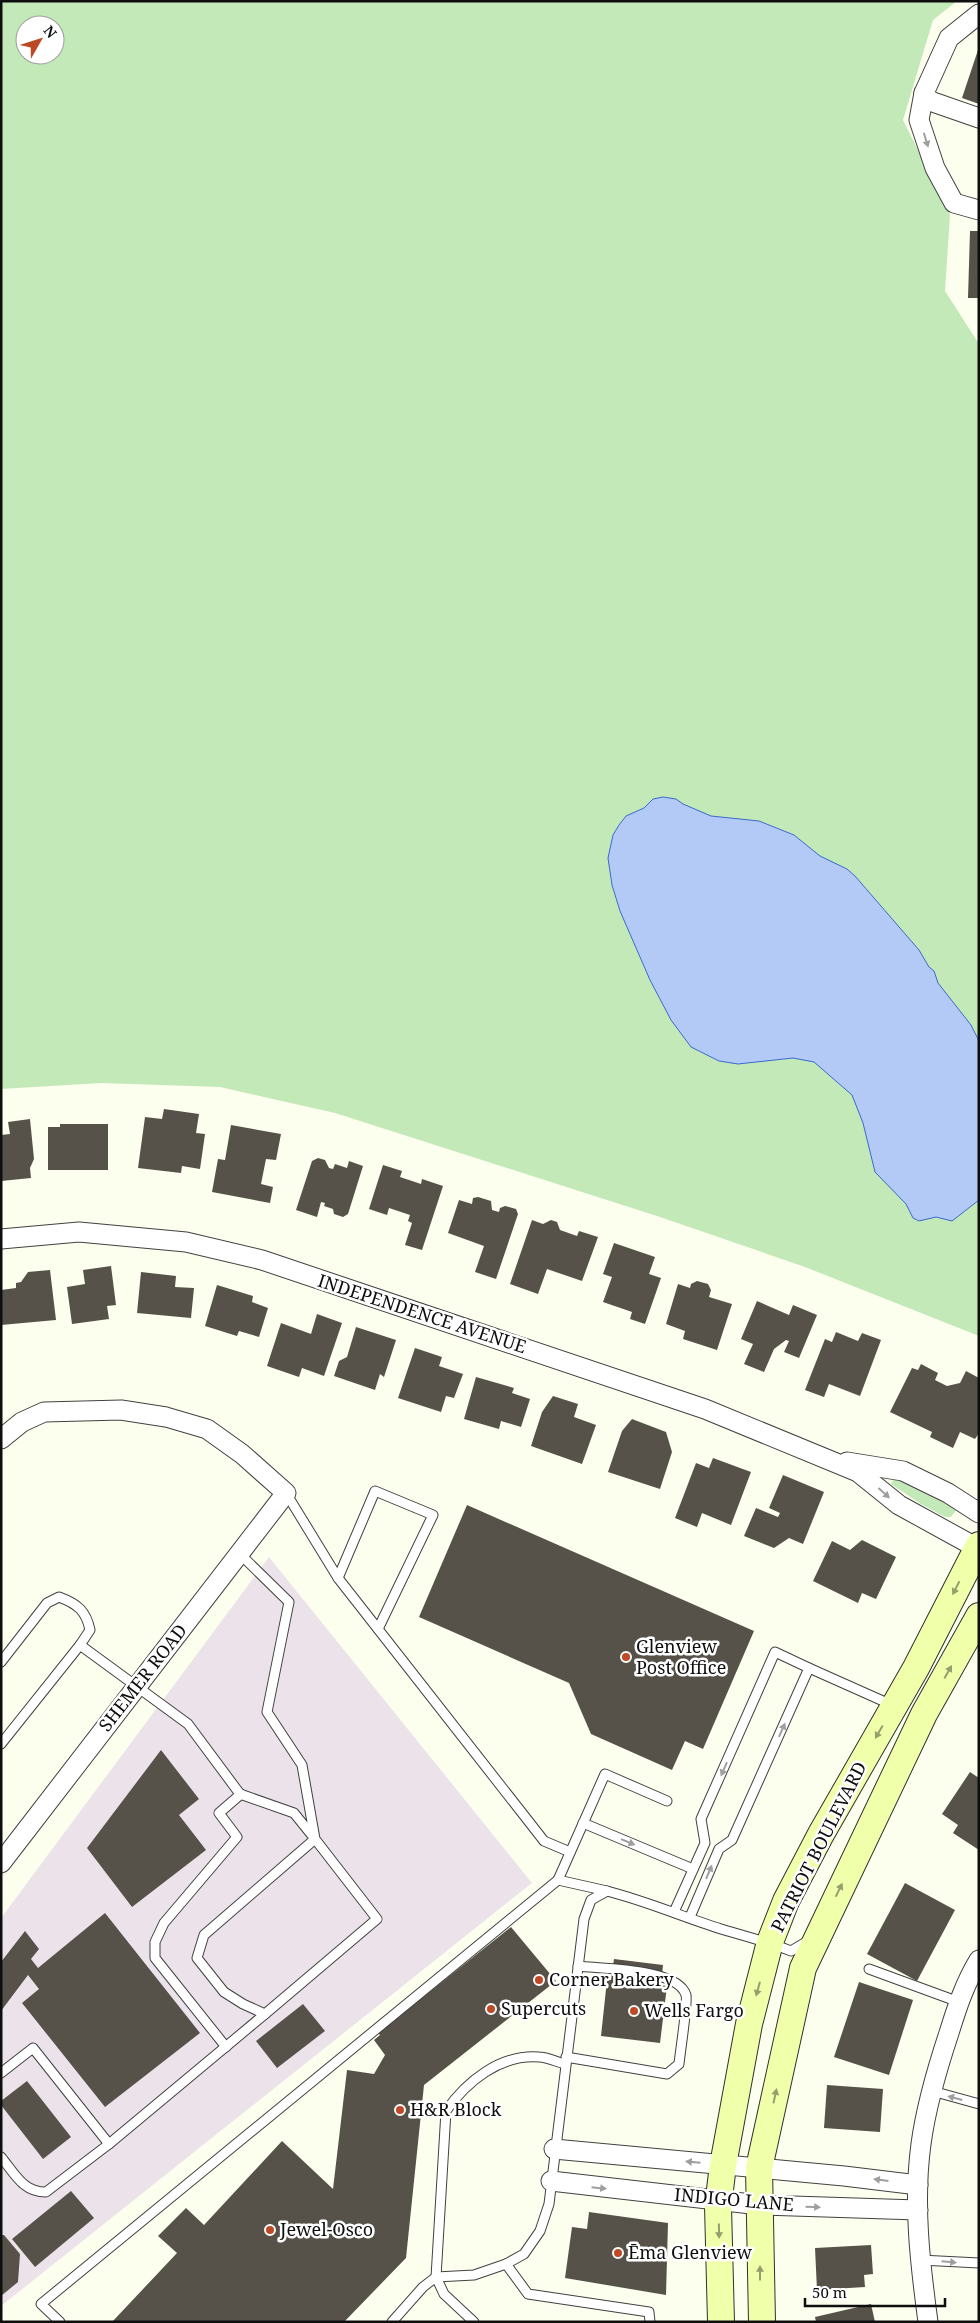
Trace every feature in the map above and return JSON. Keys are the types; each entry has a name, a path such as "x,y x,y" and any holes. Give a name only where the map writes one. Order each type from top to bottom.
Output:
{"main road":[{"name":"PATRIOT BOULEVARD","path":"721,2322 719,2200 723,2165 748,2024 770,1942 786,1902 821,1834 894,1706 978,1548"},
{"name":"PATRIOT BOULEVARD","path":"762,2322 759,2168 803,1968 924,1714 979,1616"}],"street":[{"path":"979,14 949,38 924,93 919,120 934,168 954,203 979,210"},
{"path":"924,93 930,101 979,118"},
{"name":"INDEPENDENCE AVENUE","path":"1,1239 79,1232 186,1242 262,1260 705,1409 858,1472 899,1505 978,1548"},
{"path":"1,1439 22,1422 44,1412 120,1410 166,1417 207,1429 242,1454 286,1493"},
{"name":"INDEPENDENCE AVENUE","path":"829,1459 903,1471 948,1493 979,1513"},
{"name":"SHEMER ROAD","path":"3,1857 286,1493"},
{"path":"928,2322 920,2260 918,2210 921,2144 932,2091 959,2002 966,1983 979,1960"},
{"name":"INDIGO LANE","path":"554,2150 759,2168 918,2185"},
{"name":"INDIGO LANE","path":"551,2181 760,2205 918,2210"}],"lane":[{"path":"338,1578 375,1491 432,1515 378,1629"},
{"path":"286,1493 338,1578 544,1841 570,1852"},
{"path":"239,1553 289,1602 267,1712 302,1765 315,1839"},
{"path":"1,1662 47,1603 60,1597 71,1601 86,1614 90,1630 1,1744"},
{"path":"1,2157 27,2189 36,2192 46,2192 109,2144 377,1919 294,1813 241,1794 188,1724 136,1688 80,1645"},
{"path":"674,1912 705,1843 701,1819 775,1652 894,1706"},
{"path":"690,1917 719,1849 732,1840 809,1668"},
{"path":"60,2322 42,2304 558,1880 605,1774 667,1801"},
{"path":"226,2047 155,1958 155,1942 164,1923 237,1837 219,1812 241,1794"},
{"path":"583,1823 693,1870"},
{"path":"265,2014 243,2004 224,1992 197,1958 199,1948 204,1935 315,1839"},
{"path":"705,1843 719,1849"},
{"path":"558,1880 639,1899 720,1929 770,1942 791,1951 818,1934"},
{"path":"392,2322 423,2287 436,2277 474,2275 506,2264 524,2254 540,2231 548,2204 584,1919 591,1900 607,1891"},
{"path":"474,2322 444,2294 436,2277 446,2111 459,2093 474,2080 509,2060 538,2056 667,2074 679,2064 686,1995 679,1983 662,1975 578,1966"},
{"path":"869,1969 959,2002"},
{"path":"1,2073 33,2048 109,2144"},
{"path":"932,2091 979,2104"},
{"path":"920,2260 979,2263"},
{"path":"506,2264 528,2294 649,2312 650,2322"}],"shaded area":[{"path":"269,1557 532,1883 1,2306 1,1918"}],"green space":[{"path":"1,1 957,1 933,20 903,120 950,215 945,291 979,344 979,1336 805,1267 660,1217 335,1113 220,1087 101,1083 1,1089"},
{"path":"896,1475 957,1509 951,1517 945,1517 921,1504 891,1484"}],"water":[{"path":"663,797 676,799 711,816 759,821 794,835 820,856 847,869 919,950 929,967 934,971 938,983 971,1025 979,1041 979,1200 952,1221 936,1217 919,1221 913,1218 906,1204 875,1172 863,1123 852,1095 814,1062 793,1058 738,1064 719,1061 691,1047 671,1020 650,980 620,911 612,885 608,858 613,835 626,816 644,808 653,799"}],"building":[{"path":"979,50 979,104 962,98"},
{"path":"970,231 979,231 979,298 968,298"},
{"path":"164,1109 199,1114 196,1133 205,1134 200,1169 182,1166 181,1173 138,1168 145,1117 162,1119"},
{"path":"30,1119 34,1159 30,1168 31,1178 1,1181 1,1135 10,1134 8,1122"},
{"path":"60,1124 108,1124 108,1170 48,1170 48,1127 60,1127"},
{"path":"231,1125 281,1134 276,1160 266,1159 261,1184 273,1187 270,1203 212,1192 218,1159 225,1160"},
{"path":"318,1158 325,1160 329,1168 333,1169 335,1164 347,1168 349,1161 363,1166 348,1214 343,1217 334,1214 333,1209 324,1206 325,1203 321,1202 317,1217 296,1210 312,1161"},
{"path":"383,1165 402,1171 400,1177 421,1184 422,1179 443,1186 422,1250 405,1245 412,1223 408,1221 410,1215 389,1208 387,1215 369,1209"},
{"path":"478,1197 491,1201 492,1210 499,1212 500,1208 505,1206 516,1209 518,1214 496,1279 475,1272 484,1246 448,1233 459,1200 472,1204 473,1198"},
{"path":"532,1220 543,1224 551,1220 557,1222 560,1230 577,1236 579,1231 598,1237 582,1281 547,1269 538,1294 510,1284"},
{"path":"614,1243 655,1257 649,1274 661,1278 645,1324 630,1319 632,1312 603,1302 612,1277 603,1274"},
{"path":"111,1266 116,1305 107,1306 109,1319 72,1324 67,1287 85,1284 83,1270"},
{"path":"50,1270 56,1320 1,1325 1,1290 16,1288 16,1283 21,1282 28,1272"},
{"path":"141,1272 176,1276 175,1287 194,1288 191,1318 137,1313"},
{"path":"697,1281 708,1284 711,1290 709,1297 732,1304 717,1350 683,1339 685,1331 666,1324 678,1284 690,1288 691,1284"},
{"path":"217,1285 253,1296 252,1302 268,1308 259,1337 239,1331 237,1336 205,1326"},
{"path":"757,1301 789,1315 793,1305 817,1315 799,1358 784,1352 789,1341 786,1340 774,1349 764,1372 744,1364 753,1344 741,1339"},
{"path":"317,1314 342,1323 324,1376 302,1368 299,1377 267,1366 281,1323 311,1334"},
{"path":"356,1327 396,1340 384,1377 380,1374 375,1390 334,1376 339,1361 347,1357"},
{"path":"836,1332 858,1341 862,1333 881,1340 860,1396 829,1384 824,1397 805,1390 825,1339 832,1342"},
{"path":"415,1348 442,1357 439,1366 463,1374 454,1398 446,1396 441,1412 398,1398"},
{"path":"921,1364 938,1373 935,1380 947,1386 960,1383 966,1371 979,1378 979,1433 975,1439 960,1432 953,1448 930,1437 932,1432 890,1412 912,1368 918,1370"},
{"path":"476,1377 514,1388 512,1393 530,1399 521,1427 501,1421 499,1429 464,1419"},
{"path":"553,1396 578,1404 574,1417 596,1425 582,1464 531,1446 542,1412"},
{"path":"632,1419 666,1432 672,1452 660,1489 608,1472 622,1431"},
{"path":"713,1458 751,1472 731,1525 702,1513 697,1527 675,1518 696,1463 709,1468"},
{"path":"783,1475 824,1492 803,1544 789,1538 774,1548 744,1536 756,1508 778,1517 780,1513 769,1508"},
{"name":"Glenview Post Office","path":"467,1505 754,1631 703,1749 685,1741 672,1770 591,1734 569,1683 419,1617"},
{"path":"862,1540 896,1557 876,1599 862,1593 858,1603 813,1581 832,1541 850,1550"},
{"path":"161,1750 199,1799 179,1815 206,1850 132,1907 87,1848"},
{"path":"970,1772 979,1778 979,1850 953,1833 958,1825 942,1814"},
{"path":"905,1883 955,1910 917,1981 867,1954"},
{"path":"105,1913 200,2033 105,2107 22,2003 39,1989 28,1975 1,2011 1,1962 25,1931 39,1949 31,1959 38,1968"},
{"path":"511,1927 556,1981 424,2085 406,2258 344,2322 112,2322 177,2253 158,2236 186,2208 204,2225 282,2141 333,2189 347,2070 374,2074 385,2055 374,2040 380,2035 378,2033"},
{"name":"Wells Fargo","path":"614,1959 663,1965 661,1985 667,1986 660,2043 601,2036 607,1980 611,1980"},
{"path":"859,1982 913,2000 889,2075 834,2057"},
{"path":"303,2004 325,2031 277,2068 256,2041"},
{"path":"27,2081 71,2137 43,2159 1,2105 1,2101"},
{"path":"827,2085 883,2089 880,2132 824,2128"},
{"path":"71,2191 94,2218 35,2267 12,2239"},
{"name":"Ēma Glenview","path":"589,2212 668,2223 666,2295 565,2278 572,2227 587,2229"},
{"path":"1,2235 4,2235 20,2254 18,2282 1,2296"},
{"path":"871,2245 873,2274 864,2275 865,2287 817,2290 815,2248"},
{"path":"871,2304 875,2322 816,2322 815,2317"}],"place":[{"name":"Glenview Post Office","path":"626,1657"},
{"name":"Corner Bakery","path":"539,1980"},
{"name":"Supercuts","path":"491,2009"},
{"name":"Wells Fargo","path":"634,2011"},
{"name":"H&R Block","path":"400,2110"},
{"name":"Jewel-Osco","path":"270,2230"},
{"name":"Ēma Glenview","path":"618,2253"}]}
